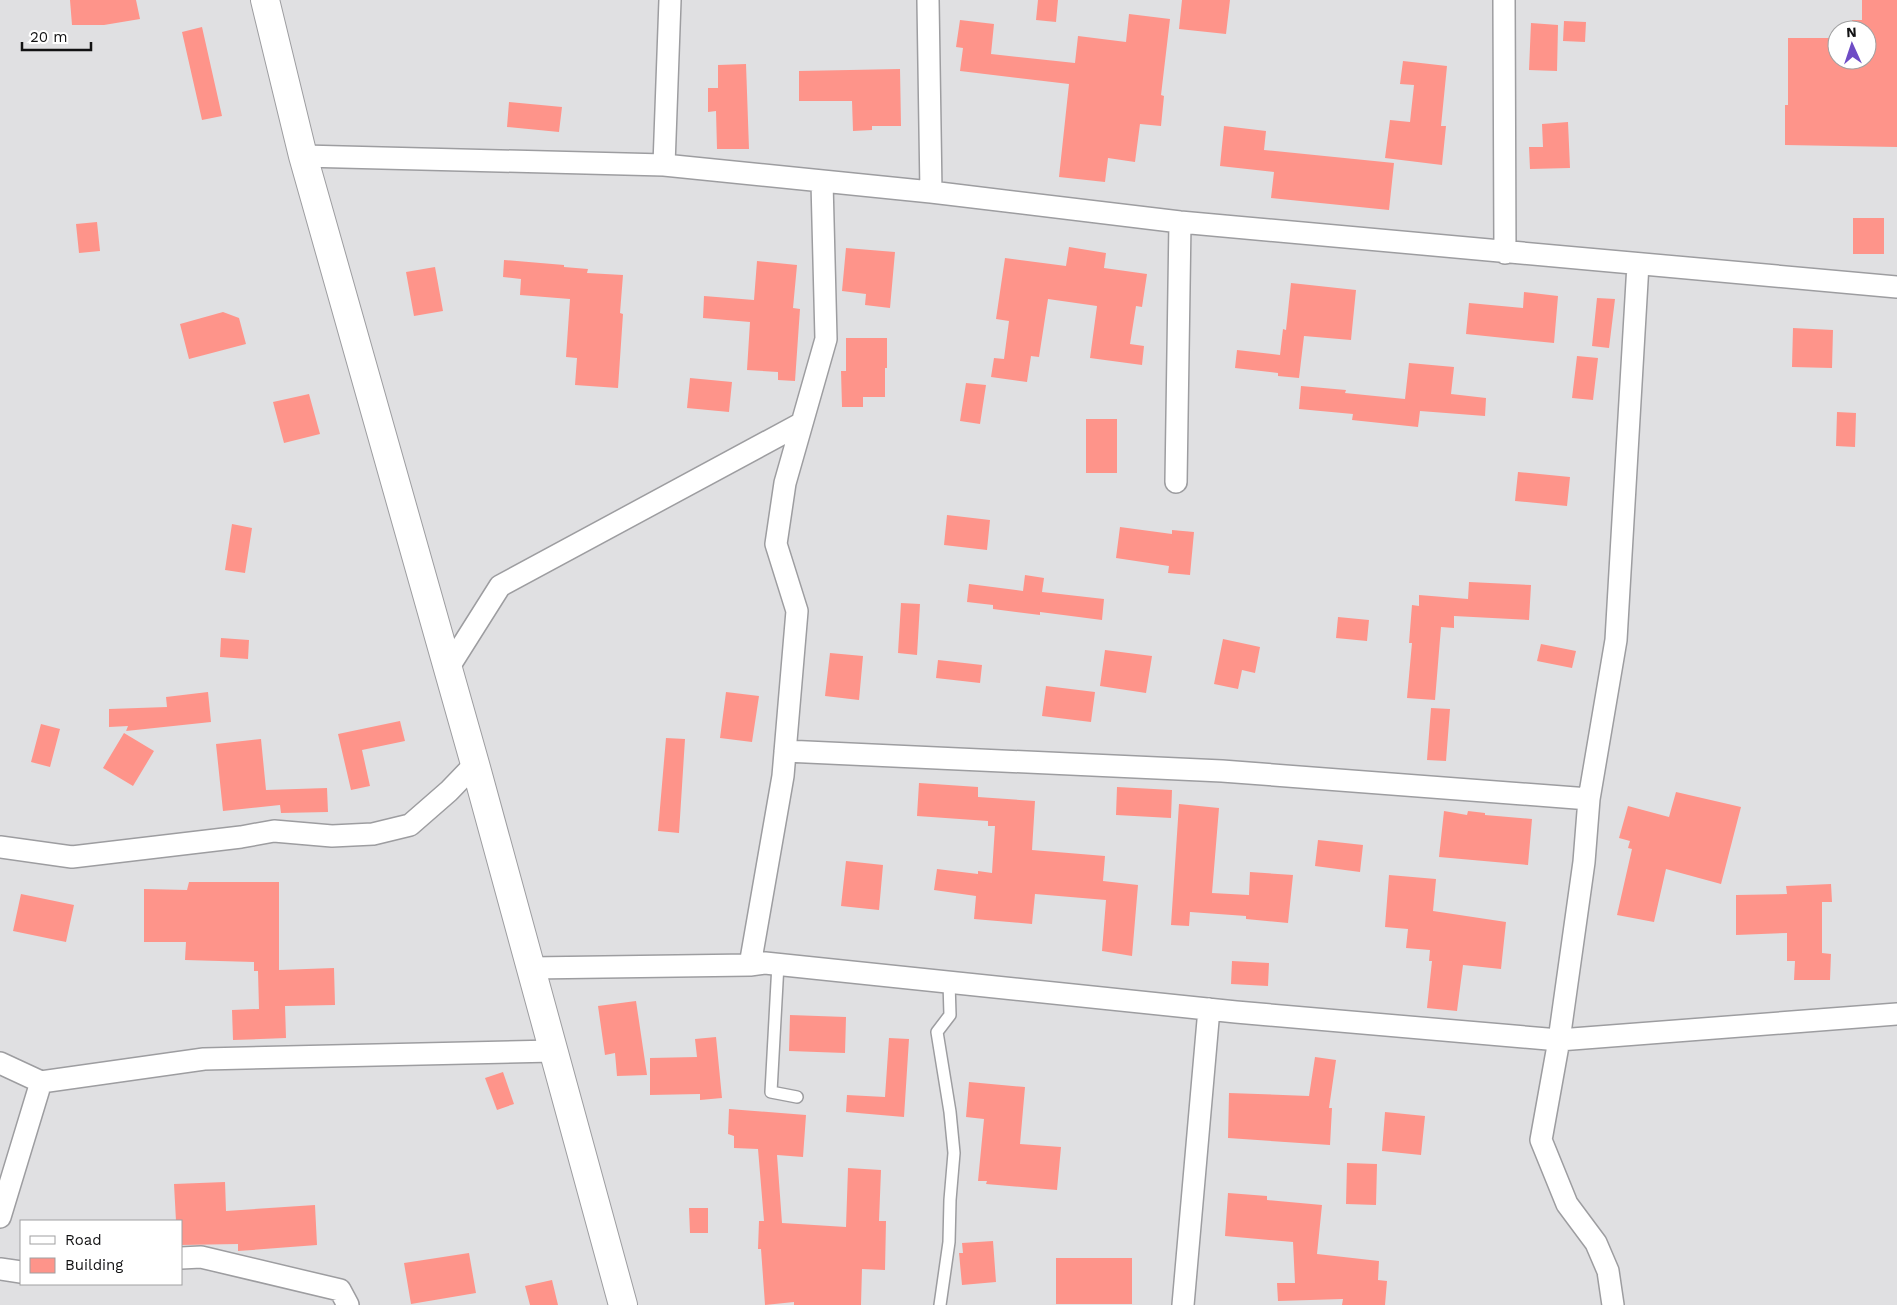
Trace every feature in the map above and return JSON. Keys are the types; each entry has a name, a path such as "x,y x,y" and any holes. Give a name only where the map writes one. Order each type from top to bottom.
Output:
{"main road":[{"path":"265,0 303,156 532,968 623,1305"}],"street":[{"path":"664,165 670,0"},
{"path":"928,0 931,192"},
{"path":"1504,0 1505,253"},
{"path":"303,156 664,165 931,192 1180,222 1505,253 1897,287"},
{"path":"750,965 783,776 797,611 776,544 785,483 826,340 822,182"},
{"path":"1176,482 1180,222"},
{"path":"1613,1305 1608,1271 1596,1243 1567,1204 1541,1140 1559,1040 1584,862 1589,798 1616,640 1638,264"},
{"path":"447,670 500,586 802,423"},
{"path":"785,751 1222,771 1589,798"},
{"path":"0,848 72,857 241,837 274,831 332,836 373,834 410,825 449,791 475,764"},
{"path":"532,968 750,965 765,963 1209,1009 1559,1040 1897,1014"},
{"path":"1183,1305 1209,1009"},
{"path":"0,1063 41,1082 204,1059 554,1051"},
{"path":"0,1217 41,1082"},
{"path":"182,1258 201,1257 340,1290 348,1305"},
{"path":"0,1269 20,1272"}],"lane":[{"path":"778,964 772,1092 797,1097"},
{"path":"940,1305 949,1242 954,1153 950,1112 937,1032 950,1015 949,982"}],"building":[{"path":"70,0 136,0 140,19 104,25 72,25"},
{"path":"1038,0 1058,0 1056,22 1036,20"},
{"path":"1182,0 1230,0 1226,34 1179,29"},
{"path":"1862,0 1897,0 1897,147 1785,145 1785,105 1788,105 1788,38 1827,38 1827,70 1877,70 1877,20 1862,20"},
{"path":"1129,14 1170,19 1161,95 1164,96 1161,126 1140,124 1135,162 1108,158 1105,182 1059,177 1069,84 960,71 963,48 956,47 960,20 994,24 991,54 1075,63 1078,36 1126,42"},
{"path":"1564,21 1586,22 1585,42 1563,41"},
{"path":"1531,23 1558,25 1557,71 1529,70"},
{"path":"202,27 222,116 202,120 182,32"},
{"path":"1403,61 1447,66 1441,126 1446,126 1442,165 1385,158 1390,120 1410,122 1414,85 1400,84"},
{"path":"746,64 749,149 717,149 716,111 708,112 708,88 718,88 718,65"},
{"path":"900,69 901,126 872,126 872,130 853,131 852,101 799,101 799,71"},
{"path":"509,102 562,107 559,132 507,127"},
{"path":"1568,122 1570,168 1530,169 1529,147 1543,147 1542,124"},
{"path":"1224,126 1266,131 1264,150 1394,163 1389,210 1271,198 1274,172 1220,166"},
{"path":"1853,218 1884,218 1884,254 1853,254"},
{"path":"97,222 100,251 79,253 76,224"},
{"path":"1069,247 1106,253 1104,268 1147,274 1142,307 1136,306 1130,344 1144,346 1142,365 1090,358 1097,306 1048,299 1039,357 1031,356 1027,382 991,377 994,358 1004,359 1009,321 996,319 1005,258 1066,266"},
{"path":"846,248 895,252 890,308 865,305 866,294 842,291"},
{"path":"504,260 564,265 564,267 588,269 587,273 623,275 620,313 623,314 618,388 575,385 577,358 566,357 570,299 520,295 521,279 503,277"},
{"path":"757,261 797,265 793,308 800,309 795,381 778,380 778,372 747,370 750,322 703,318 704,296 754,300"},
{"path":"435,267 443,311 414,316 406,272"},
{"path":"1291,283 1356,290 1351,340 1304,336 1299,378 1278,376 1278,373 1235,368 1237,350 1280,355 1283,329 1286,330"},
{"path":"1524,292 1558,296 1554,343 1466,334 1469,303 1523,308"},
{"path":"1597,298 1615,299 1609,348 1592,346"},
{"path":"223,312 239,318 246,344 189,359 180,324"},
{"path":"1793,328 1833,330 1832,368 1792,367"},
{"path":"846,338 887,338 885,397 863,397 863,407 842,407 841,371 846,371"},
{"path":"1577,356 1598,358 1593,400 1572,398"},
{"path":"1409,363 1454,367 1451,394 1486,398 1485,416 1420,411 1418,427 1352,420 1353,414 1299,409 1301,386 1346,390 1345,393 1405,399"},
{"path":"690,378 732,382 729,412 687,408"},
{"path":"966,383 986,385 980,424 960,421"},
{"path":"309,394 320,434 284,443 273,402"},
{"path":"1837,412 1856,413 1855,447 1836,446"},
{"path":"1086,419 1117,419 1117,473 1086,473"},
{"path":"1518,472 1570,477 1567,506 1515,501"},
{"path":"947,515 990,520 987,550 944,545"},
{"path":"232,524 252,528 245,573 225,570"},
{"path":"1120,527 1172,534 1172,530 1194,532 1190,575 1168,573 1169,566 1116,558"},
{"path":"1025,575 1044,578 1042,592 1104,599 1102,620 1040,612 1040,615 993,609 993,605 967,602 969,584 1023,591"},
{"path":"1469,582 1531,585 1529,620 1454,616 1454,628 1441,627 1435,700 1407,698 1412,643 1409,643 1412,605 1419,606 1419,595 1468,599"},
{"path":"901,603 920,604 917,655 898,653"},
{"path":"1338,617 1369,620 1367,641 1336,638"},
{"path":"221,638 249,640 248,659 220,657"},
{"path":"1223,639 1260,647 1255,673 1242,670 1238,689 1214,684"},
{"path":"1541,644 1576,651 1572,668 1537,661"},
{"path":"1105,650 1152,656 1146,693 1100,686"},
{"path":"830,653 863,656 859,700 825,696"},
{"path":"938,660 982,665 980,683 936,678"},
{"path":"1046,686 1095,692 1091,722 1042,716"},
{"path":"208,692 211,722 126,731 128,726 109,727 109,709 167,707 166,697"},
{"path":"726,692 759,696 752,742 720,738"},
{"path":"1431,708 1450,709 1446,761 1427,760"},
{"path":"400,721 405,741 362,750 370,786 351,790 338,734"},
{"path":"41,724 60,729 50,767 31,762"},
{"path":"124,733 154,751 133,786 103,768"},
{"path":"666,738 685,739 679,833 658,831"},
{"path":"261,739 266,790 327,788 328,812 281,813 280,805 223,811 216,744"},
{"path":"919,783 978,787 978,797 1035,801 1032,850 1105,856 1103,881 1138,885 1132,956 1102,951 1106,900 1035,894 1032,924 974,919 976,896 934,890 937,869 978,874 978,871 992,873 995,826 988,826 988,821 917,816"},
{"path":"1117,787 1172,790 1171,818 1116,815"},
{"path":"1676,792 1741,807 1721,884 1666,869 1654,922 1617,915 1632,849 1628,848 1630,841 1619,838 1628,806 1669,817"},
{"path":"1179,804 1219,808 1212,893 1249,895 1250,872 1293,875 1288,923 1246,919 1246,916 1190,912 1189,926 1171,925"},
{"path":"1444,811 1467,815 1468,811 1485,813 1485,815 1532,819 1528,865 1439,857"},
{"path":"1318,840 1363,845 1360,872 1315,866"},
{"path":"846,861 883,865 879,910 841,906"},
{"path":"1389,875 1436,879 1433,911 1506,922 1501,969 1463,965 1457,1011 1427,1008 1432,961 1429,961 1430,950 1406,948 1408,929 1385,927"},
{"path":"189,882 279,882 279,970 334,968 335,1005 285,1006 286,1038 233,1040 232,1010 259,1009 258,971 254,971 254,962 185,960 186,942 144,942 144,889 187,890"},
{"path":"1831,884 1832,902 1822,902 1822,953 1831,954 1830,980 1794,980 1795,961 1787,961 1787,933 1736,935 1736,895 1787,894 1786,886"},
{"path":"21,894 74,905 66,942 13,931"},
{"path":"1232,961 1269,963 1268,986 1231,984"},
{"path":"636,1001 647,1075 617,1076 615,1053 605,1055 598,1006"},
{"path":"790,1015 846,1017 845,1053 789,1051"},
{"path":"716,1037 722,1098 700,1100 700,1094 650,1095 650,1058 697,1057 695,1039"},
{"path":"889,1038 909,1039 904,1117 846,1112 847,1095 885,1097"},
{"path":"1315,1057 1336,1060 1329,1108 1332,1108 1330,1145 1228,1138 1229,1093 1309,1096"},
{"path":"503,1072 514,1104 497,1110 485,1078"},
{"path":"969,1082 1025,1087 1020,1144 1061,1147 1057,1190 986,1184 987,1181 978,1181 984,1119 966,1117"},
{"path":"729,1109 806,1115 803,1157 777,1155 782,1223 846,1227 848,1168 881,1170 879,1221 886,1221 885,1270 862,1269 861,1305 794,1305 794,1302 765,1305 761,1249 758,1249 759,1221 764,1221 758,1149 734,1148 734,1136 728,1134"},
{"path":"1385,1112 1425,1116 1421,1155 1382,1151"},
{"path":"1347,1163 1377,1164 1376,1205 1346,1204"},
{"path":"225,1182 226,1211 315,1205 317,1245 238,1251 238,1244 182,1245 182,1220 176,1220 174,1184"},
{"path":"1228,1193 1267,1196 1267,1200 1322,1205 1317,1254 1379,1261 1378,1280 1387,1281 1385,1305 1342,1305 1343,1299 1278,1301 1277,1283 1295,1283 1293,1242 1225,1236"},
{"path":"689,1208 708,1208 708,1233 690,1233"},
{"path":"993,1241 996,1282 962,1285 959,1253 963,1253 962,1243"},
{"path":"469,1253 476,1293 411,1304 404,1263"},
{"path":"1056,1258 1132,1258 1132,1304 1056,1304"},
{"path":"552,1280 558,1305 530,1305 525,1286"}]}
